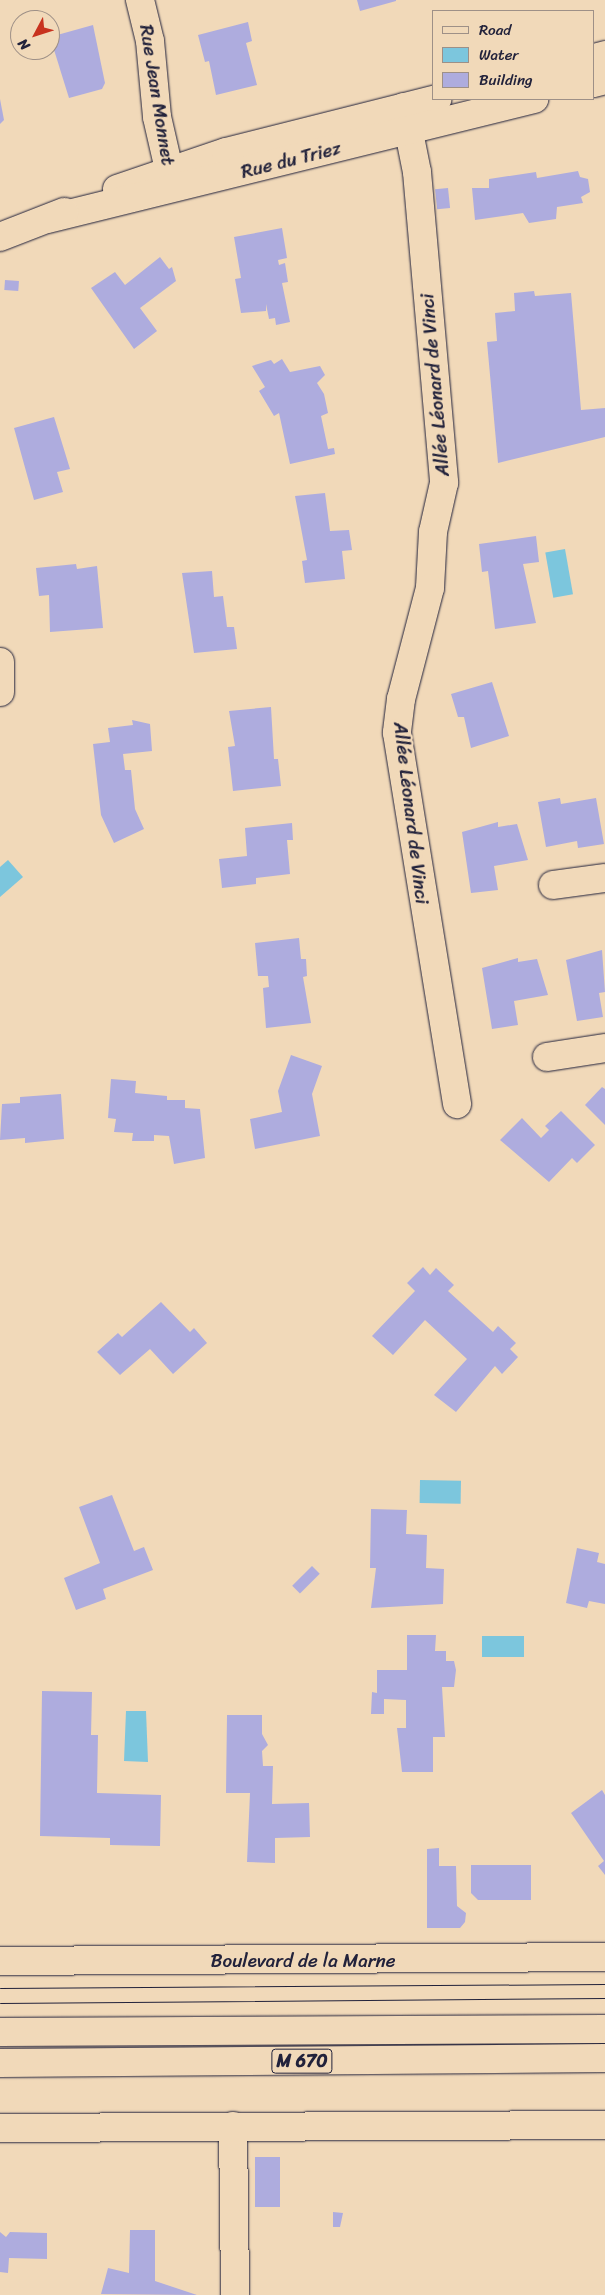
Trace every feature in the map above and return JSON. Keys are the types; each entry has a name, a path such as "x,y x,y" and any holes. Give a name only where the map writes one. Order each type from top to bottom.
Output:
{"street":[{"name":"Rue Jean Monnet","path":"140,0 150,41 157,117 171,180"},
{"name":"Rue du Triez","path":"406,119 435,100"},
{"name":"Rue du Triez","path":"0,237 48,219 171,180 406,119 528,100"},
{"name":"Allée Léonard de Vinci","path":"406,119 417,172 444,483 433,532 430,588 401,699 397,733 457,1104"},
{"path":"0,662 0,692"},
{"path":"553,885 605,878"},
{"path":"548,1057 605,1048"},
{"name":"Boulevard de la Marne","path":"0,1962 605,1957"},
{"name":"M 670","path":"0,2032 605,2029"},
{"name":"M 670","path":"0,2063 605,2058"},
{"path":"0,2128 605,2125"},
{"path":"233,2126 235,2295"}],"water":[{"path":"565,549 573,594 553,598 545,552"},
{"path":"8,860 23,877 0,897 0,867"},
{"path":"420,1480 461,1481 461,1504 420,1503"},
{"path":"482,1636 524,1636 524,1657 482,1657"},
{"path":"126,1711 146,1711 148,1762 124,1761"}],"building":[{"path":"357,0 396,0 396,1 360,11"},
{"path":"248,22 252,41 246,43 257,85 216,95 209,61 205,62 198,35"},
{"path":"93,25 105,83 102,89 69,98 57,60 60,60 60,34"},
{"path":"0,99 4,120 0,124"},
{"path":"578,171 580,177 588,179 590,192 581,197 583,203 557,207 556,219 529,223 523,213 475,220 472,188 489,188 489,179 536,172 537,178"},
{"path":"448,188 450,208 437,209 435,189"},
{"path":"282,228 287,258 278,260 279,265 285,263 288,282 282,283 290,322 276,325 275,318 269,319 266,304 266,311 241,313 235,279 241,278 234,237"},
{"path":"160,257 169,269 172,267 176,281 140,308 157,331 134,349 91,288 115,272 125,285"},
{"path":"5,280 19,281 18,291 4,290"},
{"path":"534,291 535,296 571,293 581,410 605,408 605,437 498,463 487,342 497,341 495,313 515,311 514,293"},
{"path":"282,359 290,372 320,366 325,375 317,383 324,394 328,413 321,416 328,449 334,448 335,454 290,464 279,413 274,416 259,391 265,387 252,366 271,360 274,364"},
{"path":"54,417 70,469 57,472 63,492 34,500 14,428"},
{"path":"325,493 330,531 349,530 352,550 342,551 345,579 305,583 302,561 307,560 295,496"},
{"path":"536,536 539,562 523,564 536,623 495,629 488,571 482,572 479,544"},
{"path":"76,564 77,569 97,566 103,628 50,632 49,595 39,596 36,568"},
{"path":"212,571 214,597 223,596 227,627 234,627 237,649 194,653 182,573"},
{"path":"492,682 509,736 471,748 464,717 458,717 451,694"},
{"path":"271,707 274,759 278,759 281,786 233,791 228,747 235,746 229,711"},
{"path":"132,720 150,724 152,751 123,754 125,770 131,770 135,809 144,829 114,843 101,815 93,744 110,742 108,728 133,725"},
{"path":"560,798 561,804 596,798 604,844 578,848 577,841 546,847 538,802"},
{"path":"498,822 498,827 517,824 528,860 494,866 498,890 471,893 462,832"},
{"path":"292,823 293,840 287,840 290,874 256,878 256,884 222,888 219,859 247,856 245,828"},
{"path":"299,938 301,959 306,959 307,976 303,977 311,1023 266,1028 263,988 269,987 268,976 258,976 255,943"},
{"path":"602,950 605,992 599,993 603,1017 577,1021 566,960"},
{"path":"518,958 518,962 537,959 548,995 514,1001 518,1025 492,1029 482,968"},
{"path":"291,1055 322,1066 312,1094 320,1136 255,1149 250,1119 282,1112 278,1091"},
{"path":"111,1079 136,1081 135,1093 167,1096 167,1100 185,1100 185,1108 200,1109 205,1158 174,1164 169,1136 154,1135 154,1141 132,1141 133,1133 114,1132 116,1119 108,1118"},
{"path":"602,1087 605,1089 605,1125 585,1105"},
{"path":"61,1094 64,1139 25,1143 25,1138 0,1140 2,1104 20,1103 20,1097"},
{"path":"561,1111 595,1145 577,1163 572,1158 549,1182 500,1140 522,1118 541,1138 549,1130 545,1126"},
{"path":"423,1267 430,1275 436,1268 454,1285 448,1291 493,1332 498,1326 516,1343 510,1349 518,1357 502,1374 495,1366 456,1412 434,1395 467,1359 425,1320 393,1355 372,1336 415,1291 407,1283"},
{"path":"161,1302 190,1332 194,1328 207,1343 173,1374 150,1349 120,1375 97,1352 118,1333 122,1337"},
{"path":"112,1495 134,1551 144,1547 153,1570 103,1589 106,1599 76,1610 64,1578 100,1563 79,1507"},
{"path":"371,1509 407,1510 406,1534 427,1535 426,1568 444,1569 443,1604 371,1608 376,1568 370,1568"},
{"path":"577,1548 599,1553 597,1562 605,1564 605,1604 589,1601 587,1608 566,1603"},
{"path":"312,1566 320,1574 300,1594 292,1586"},
{"path":"407,1635 436,1635 435,1651 446,1651 446,1661 454,1661 456,1670 454,1687 442,1687 445,1737 433,1737 433,1772 402,1772 397,1728 406,1728 406,1700 384,1699 384,1714 371,1714 372,1692 377,1693 377,1670 407,1670"},
{"path":"42,1691 92,1692 91,1735 98,1735 97,1793 161,1795 160,1846 110,1845 110,1838 40,1836"},
{"path":"227,1715 262,1715 262,1734 268,1745 262,1751 263,1766 273,1766 272,1804 309,1803 310,1837 275,1838 275,1863 247,1862 250,1793 226,1793"},
{"path":"602,1790 605,1795 605,1875 598,1866 604,1861 571,1813"},
{"path":"439,1848 439,1866 456,1866 457,1906 466,1913 465,1922 460,1928 427,1928 427,1849"},
{"path":"471,1865 531,1865 531,1900 478,1900 471,1893"},
{"path":"255,2157 280,2157 280,2207 255,2207"},
{"path":"333,2212 343,2213 340,2227 333,2227"},
{"path":"130,2230 155,2230 155,2281 197,2295 101,2294 108,2268 129,2273"},
{"path":"0,2232 6,2237 10,2232 47,2233 47,2259 9,2258 8,2273 0,2272"}],"tram line":[{"path":"0,1988 605,1984"},
{"path":"0,2003 605,1998"}]}
